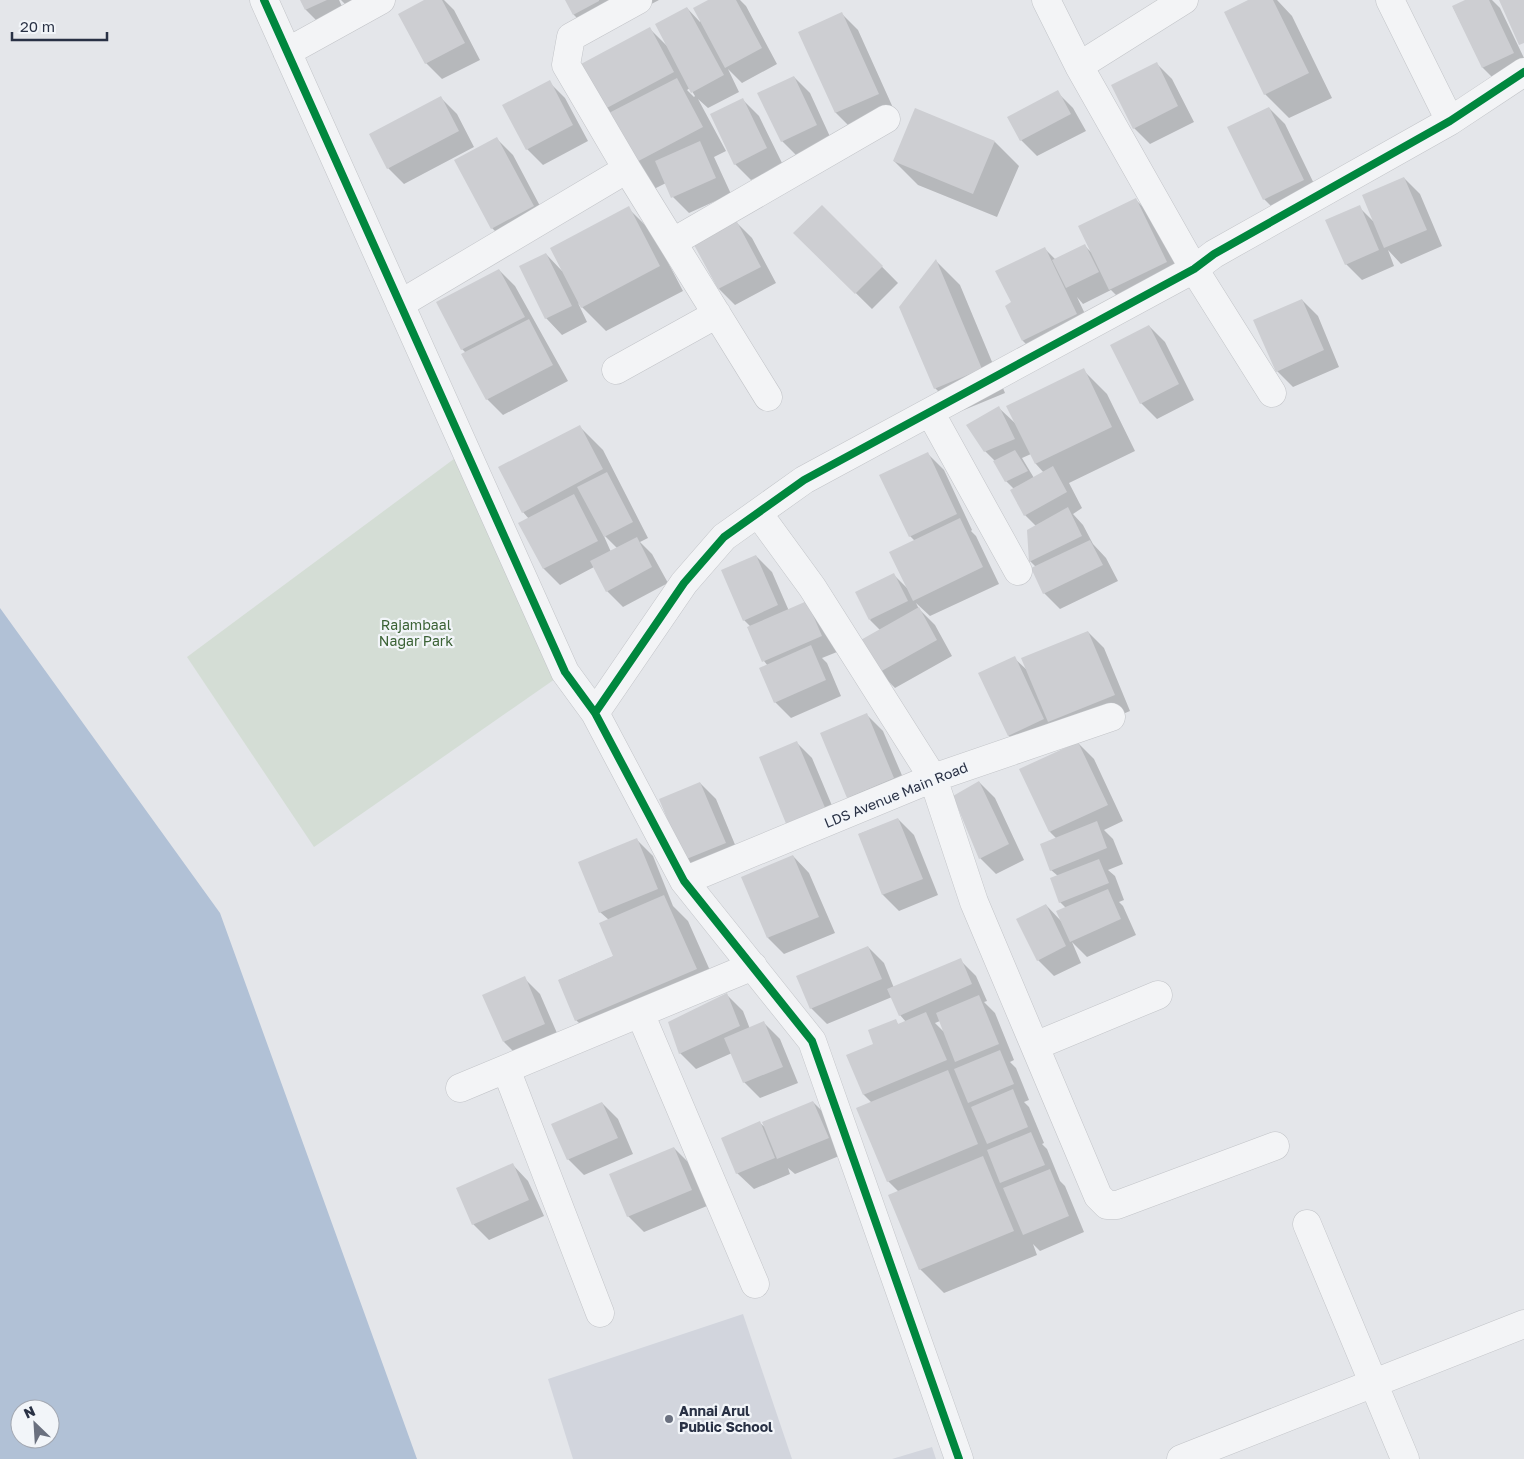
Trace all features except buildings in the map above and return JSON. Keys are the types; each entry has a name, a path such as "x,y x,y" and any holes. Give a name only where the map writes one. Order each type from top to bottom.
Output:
{"street":[{"path":"264,0 565,672 595,713 684,881 812,1041 959,1459"},
{"path":"287,52 381,0"},
{"path":"638,0 571,37 566,65 627,169 768,397"},
{"path":"1046,0 1079,66 1194,269 1272,393"},
{"path":"1079,66 1184,0"},
{"path":"1390,0 1450,121"},
{"path":"595,713 684,583 724,537 804,480 1194,269 1214,254 1450,121 1524,72"},
{"path":"673,242 886,119"},
{"path":"400,304 627,169"},
{"path":"616,370 717,314"},
{"path":"930,412 1018,571"},
{"path":"758,513 812,587 933,778 974,902 1098,1196 1107,1205 1117,1205 1275,1146"},
{"name":"LDS Avenue Main Road","path":"684,881 933,778 1111,717"},
{"path":"460,1088 753,966"},
{"path":"1035,1046 1158,995"},
{"path":"640,1013 755,1284"},
{"path":"506,1069 600,1313"},
{"path":"1306,1224 1405,1459"},
{"path":"1196,1456 1372,1383 1524,1324"}],"shaded area":[{"name":"Annai Arul Public School","path":"743,1314 792,1459 573,1459 548,1379"},
{"path":"932,1447 936,1459 892,1459"}],"green space":[{"name":"Rajambaal Nagar Park","path":"466,450 565,672 314,847 187,657"}],"water":[{"path":"0,608 220,913 417,1459 0,1459"}],"cycle path":[{"path":"264,0 565,672 595,713 684,881 812,1041 959,1459"},
{"path":"595,713 684,583 724,537 804,480 1194,269 1214,254 1450,121 1524,72"}],"place":[{"name":"Annai Arul Public School","path":"669,1419"}]}
